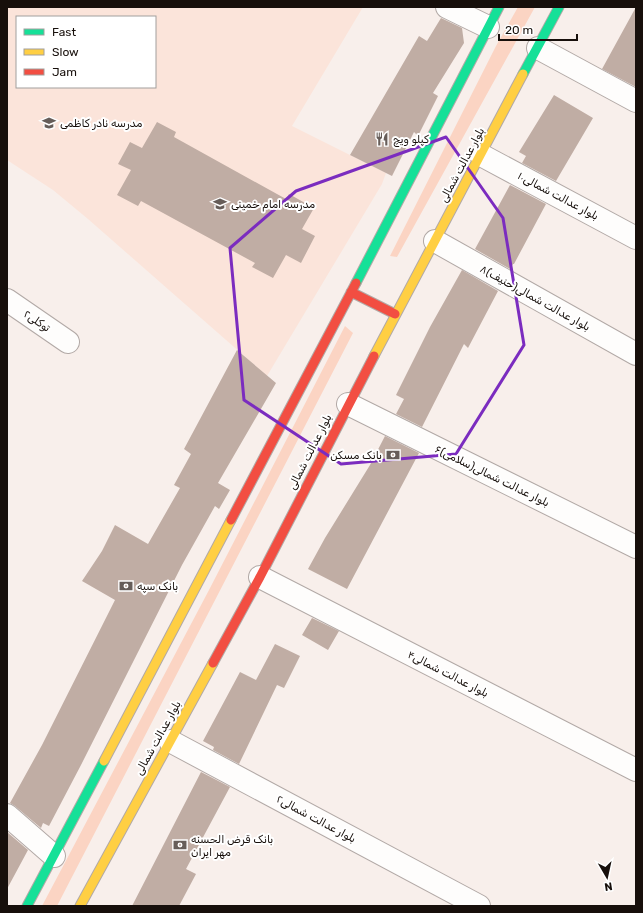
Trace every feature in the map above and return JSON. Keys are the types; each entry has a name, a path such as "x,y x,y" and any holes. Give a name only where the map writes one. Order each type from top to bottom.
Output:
{"main road":[{"path":"27,906 351,292 499,7"},
{"name":"بلوار عدالت شمالی","path":"80,906 260,577 395,314 559,7"},
{"path":"351,292 395,314"}],"street":[{"path":"447,7 488,27"},
{"path":"538,48 636,101"},
{"name":"بلوار عدالت شمالی۱۰","path":"481,155 636,238"},
{"name":"۸بلوار عدالت شمالی(حنیف)","path":"435,241 636,354"},
{"name":"توکلی۲","path":"7,300 68,342"},
{"name":"۶بلوار عدالت شمالی(سلامی)","path":"348,404 636,547"},
{"name":"بلوار عدالت شمالی۴","path":"260,577 636,770"},
{"name":"بلوار عدالت شمالی۲","path":"170,741 466,903"},
{"path":"7,815 54,856"}],"highlighted area":[{"path":"446,137 503,218 524,345 456,454 341,464 244,400 230,248 296,191"}],"shaded area":[{"name":"مدرسه امام خمینی","path":"7,7 363,7 292,126 386,173 382,184 267,376 53,190 7,160"},
{"path":"518,7 535,7 397,257 390,256 496,46"},
{"path":"345,326 353,333 57,906 42,906 209,590"}],"building":[{"path":"636,7 636,87 602,69"},
{"path":"441,18 462,28 464,43 433,93 438,96 418,136 414,132 392,176 350,155 419,36 427,41"},
{"path":"554,95 593,118 556,181 522,163 526,156 519,152"},
{"path":"157,122 176,132 174,137 286,199 289,194 314,208 302,229 315,236 301,263 286,255 273,278 252,267 255,263 141,201 138,206 117,195 131,170 118,164 130,142 142,148"},
{"path":"510,185 546,204 510,269 475,249"},
{"path":"462,270 498,291 468,348 464,344 422,427 396,414 404,399 396,395 430,327"},
{"path":"237,350 276,383 218,483 230,490 219,509 215,506 182,565 49,826 43,823 41,828 10,803 42,745 115,600 82,581 102,551 115,525 148,544 180,488 174,485 191,454 184,449"},
{"path":"385,436 419,453 347,589 308,569 325,538 370,465"},
{"path":"312,618 339,631 328,650 302,635"},
{"path":"275,644 300,656 284,688 277,685 239,764 213,750 214,747 203,741 240,672 256,680"},
{"path":"201,772 230,787 186,869 196,874 179,906 132,906"},
{"path":"7,832 28,850 7,889"}],"traffic: fast":[{"path":"356,283 499,7"},
{"path":"523,74 559,7"},
{"path":"27,906 104,761"}],"traffic: slow":[{"path":"374,356 523,74"},
{"path":"104,761 231,520"},
{"path":"80,906 213,663"}],"traffic: jam":[{"path":"231,520 356,283"},
{"path":"351,292 395,314"},
{"path":"213,663 260,577 374,356"}],"place":[{"name":"مدرسه نادر کاظمی","path":"49,123"},
{"name":"کپلو ویچ","path":"382,139"},
{"name":"مدرسه امام خمینی","path":"220,204"},
{"name":"بانک مسکن","path":"393,455"},
{"name":"بانک سپه","path":"126,586"},
{"name":"بانک قرض الحسنه مهر ایران","path":"180,845"}]}
